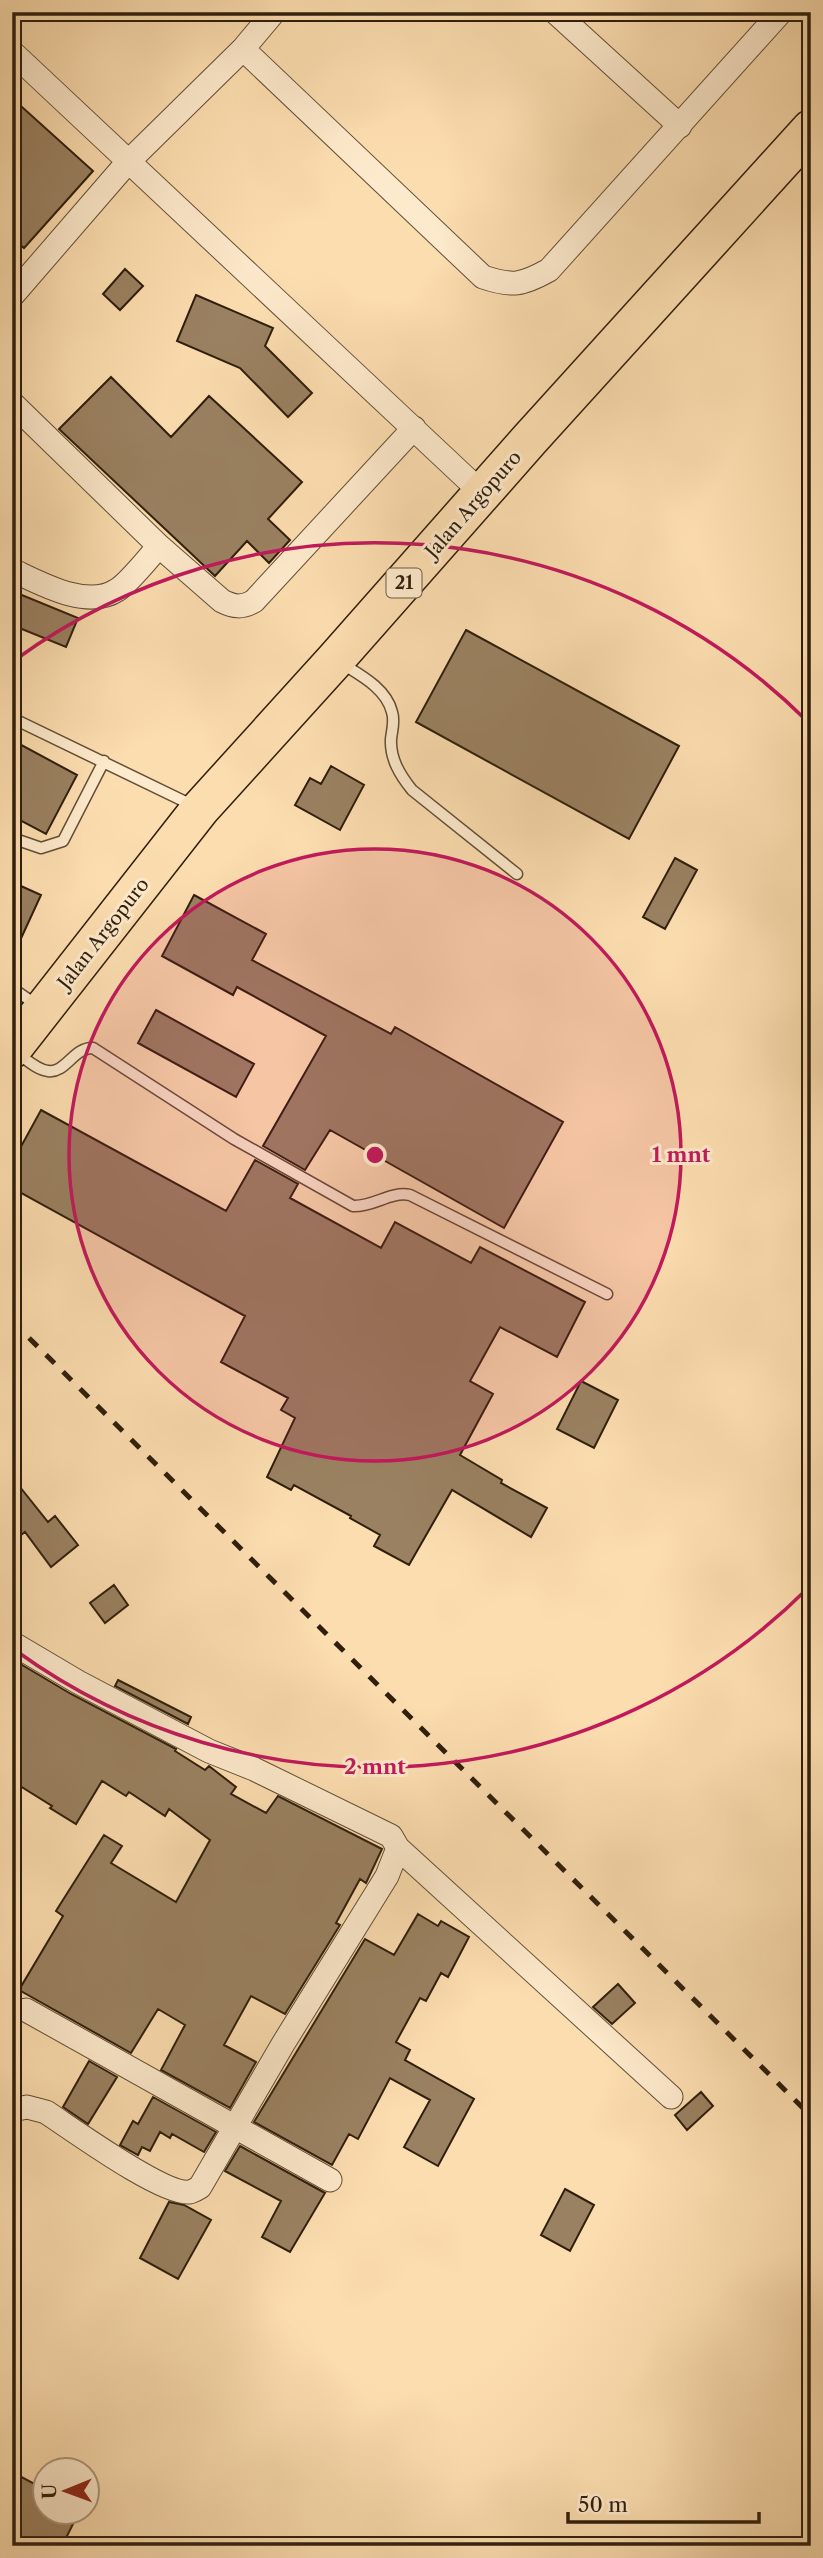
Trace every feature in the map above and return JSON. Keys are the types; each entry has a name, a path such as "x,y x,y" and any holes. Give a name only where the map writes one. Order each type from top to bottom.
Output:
{"highway":[{"name":"Jalan Argopuro","path":"12,1049 200,809 811,129"}],"street":[{"path":"12,296 127,163 243,49 274,12"},
{"path":"555,12 680,126"},
{"path":"243,49 483,277 505,285 528,282 549,270 781,12"},
{"path":"12,52 127,163 483,494"},
{"path":"12,403 159,546 222,601 232,606 244,607 254,601 414,428"},
{"path":"12,570 64,594 86,597 102,595 117,591 159,546"},
{"path":"12,1643 78,1682 209,1751 254,1769 391,1836 398,1848 671,2097"},
{"path":"12,2110 27,2107 46,2112 155,2182 181,2191 192,2192 200,2187 282,2044 387,1876 398,1848"},
{"path":"26,2010 330,2180"}],"lane":[{"path":"335,660 371,682 387,700 394,721 391,744 393,758 400,775 412,790 517,874"},
{"path":"12,718 200,809"},
{"path":"12,838 41,848 63,841 104,761"},
{"path":"12,988 43,1010"},
{"path":"12,1049 39,1068 50,1072 57,1070 81,1049 93,1048 234,1139 353,1206 363,1206 396,1194 410,1195 607,1294"}],"building":[{"path":"12,98 93,171 24,248 12,238"},
{"path":"125,269 143,286 120,310 103,294"},
{"path":"196,295 273,328 265,346 312,393 288,417 240,368 177,341"},
{"path":"111,377 171,437 209,396 302,482 268,519 290,540 269,563 247,541 215,576 59,429"},
{"path":"12,591 78,618 66,647 12,625"},
{"path":"466,630 679,746 629,839 416,722"},
{"path":"12,740 77,775 46,834 12,816"},
{"path":"331,766 364,785 340,830 295,805 310,778 321,784"},
{"path":"675,858 697,870 665,929 643,917"},
{"path":"12,882 41,895 12,958"},
{"path":"194,895 266,934 252,960 391,1034 395,1027 563,1122 504,1228 330,1130 305,1170 263,1146 326,1036 237,987 233,995 162,956"},
{"path":"156,1010 254,1064 236,1097 138,1043"},
{"path":"41,1110 226,1211 255,1160 298,1184 290,1198 381,1248 395,1222 471,1263 480,1247 585,1302 557,1357 500,1327 470,1381 493,1394 460,1455 502,1480 501,1483 547,1508 531,1537 452,1490 409,1565 374,1546 380,1535 350,1518 351,1516 294,1485 291,1490 267,1477 295,1418 281,1410 288,1398 221,1362 245,1316 12,1188 12,1163"},
{"path":"581,1381 618,1400 594,1448 557,1429"},
{"path":"12,1477 48,1522 55,1516 78,1545 51,1567 25,1532 12,1542"},
{"path":"114,1585 128,1605 105,1623 90,1603"},
{"path":"12,1659 71,1694 176,1749 175,1751 205,1770 209,1766 236,1787 231,1794 266,1813 278,1796 382,1849 366,1883 360,1879 336,1923 340,1925 285,2014 251,1996 224,2045 256,2062 230,2108 161,2070 185,2025 158,2009 131,2053 19,1990 63,1916 56,1911 104,1835 122,1846 111,1863 176,1902 210,1840 169,1809 165,1816 129,1792 126,1796 102,1781 76,1824 12,1781"},
{"path":"118,1680 191,1717 188,1724 115,1686"},
{"path":"418,1914 438,1926 441,1921 469,1937 448,1977 441,1973 426,2001 420,1998 396,2042 410,2050 405,2060 474,2099 438,2166 404,2147 430,2100 390,2078 358,2139 349,2134 332,2165 254,2122 365,1939 394,1955"},
{"path":"618,1984 635,2003 612,2024 593,2007"},
{"path":"89,2061 117,2077 88,2124 63,2107"},
{"path":"701,2092 713,2106 687,2130 675,2115"},
{"path":"153,2097 216,2132 204,2152 172,2134 170,2138 160,2132 150,2151 142,2147 138,2155 120,2145 133,2121 138,2124"},
{"path":"240,2146 325,2193 290,2252 262,2237 281,2201 225,2171"},
{"path":"565,2189 594,2205 570,2251 541,2235"},
{"path":"169,2202 184,2205 211,2220 178,2279 140,2258"},
{"path":"12,2472 32,2483 32,2526 72,2526 62,2546 12,2546"}],"railway":[{"path":"12,1321 811,2116"}]}
